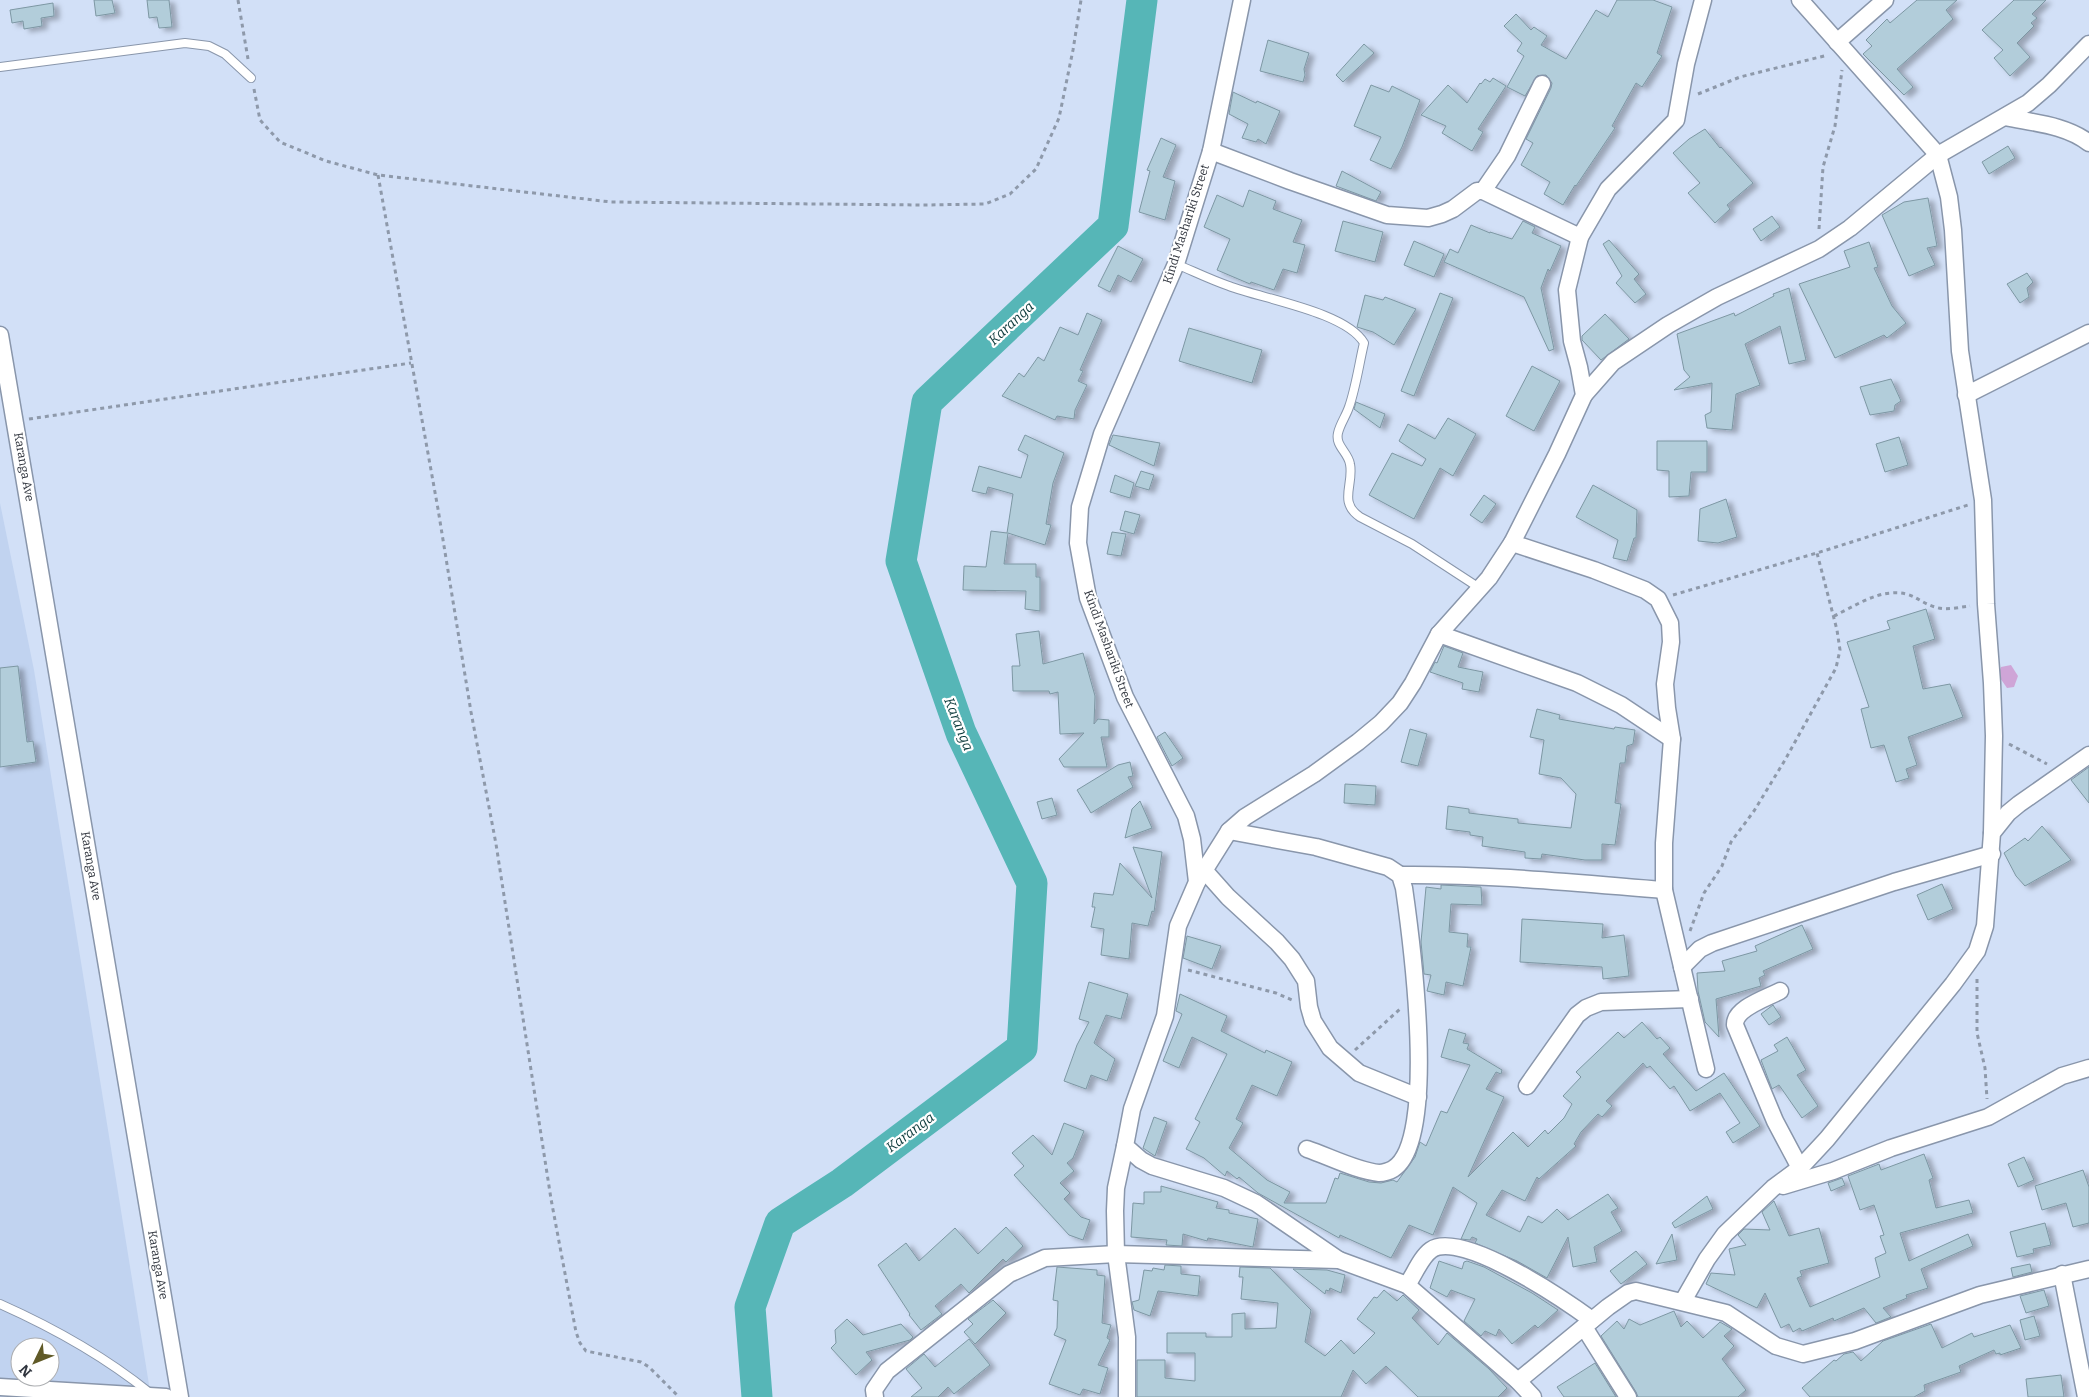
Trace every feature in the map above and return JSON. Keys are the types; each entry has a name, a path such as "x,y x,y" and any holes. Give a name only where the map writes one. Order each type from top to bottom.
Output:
{"street":[{"name":"Kindi Mashariki Street","path":"1201,876 1186,816 1125,697 1088,598 1078,543 1080,507 1102,434 1176,264 1210,151 1242,0"},
{"path":"1584,395 1572,341 1567,290 1580,237 1608,189 1671,125 1678,114 1686,64 1703,0"},
{"path":"1684,1301 1707,1259 1725,1234 1773,1188 1800,1168 1827,1139 1953,984 1976,951 1985,926 1992,854 1994,736 1986,604 1983,500 1960,351 1953,230 1949,197 1938,155 1800,0"},
{"path":"1843,49 1885,0"},
{"path":"1126,1397 1127,1337 1116,1254 1116,1188 1132,1109 1165,1016 1178,926 1201,876 1229,831 1245,816 1314,774 1381,723 1400,703 1439,634 1480,589 1512,543 1558,454 1584,395 1613,362 1668,325 1717,297 1819,249 1850,228 1938,155 2028,103 2049,85 2089,44"},
{"path":"1483,191 1507,156 1542,84"},
{"path":"2005,117 2061,128 2080,136 2089,143"},
{"path":"1210,151 1388,215 1428,218 1442,214 1477,191 1483,191 1507,200 1580,237"},
{"path":"1966,395 2089,334"},
{"name":"Karanga Ave","path":"0,335 16,420 180,1397"},
{"path":"1512,543 1594,570 1645,590 1658,599 1670,623 1671,642 1665,684 1672,739 1664,843 1664,890 1706,1069"},
{"path":"1439,634 1577,683 1621,705 1672,739"},
{"path":"1992,833 2013,809 2089,755"},
{"path":"1229,831 1316,847 1388,867 1400,875 1444,874 1664,890"},
{"path":"1681,961 1712,943 1894,882 1992,854"},
{"path":"1307,1149 1380,1173 1393,1169 1408,1152 1413,1137 1418,1097 1417,992 1404,888 1400,875"},
{"path":"1201,876 1228,897 1277,942 1292,959 1306,981 1309,1007 1313,1021 1330,1048 1359,1073 1418,1097"},
{"path":"1780,991 1739,1011 1734,1020 1775,1121 1800,1168"},
{"path":"1527,1086 1577,1015 1586,1008 1601,1002 1690,999"},
{"path":"1773,1188 1834,1171 1891,1148 1988,1117 2062,1076 2089,1068"},
{"path":"1125,1146 1141,1160 1152,1166 1224,1188 1256,1203 1339,1260 1408,1285 1518,1381 1533,1397"},
{"path":"1408,1285 1425,1256 1431,1250 1440,1247 1452,1246 1476,1253 1523,1275 1563,1299 1588,1323 1628,1397"},
{"path":"874,1397 874,1390 887,1371 1009,1274 1045,1258 1116,1254 1339,1260"},
{"path":"1518,1381 1588,1323 1628,1293 1636,1291 1684,1301 1726,1313 1776,1346 1803,1354 1855,1341 1980,1295 2089,1269"},
{"path":"2062,1274 2086,1397"},
{"path":"0,1386 160,1396"}],"lane":[{"path":"0,67 184,43 209,46 225,54 251,78"},
{"path":"1176,264 1228,286 1325,316 1350,327 1361,337 1364,343 1349,407 1338,433 1338,444 1350,463 1349,506 1352,512 1360,518 1412,544 1480,589"},
{"path":"0,1304 47,1325 160,1396"}],"path":[{"path":"238,0 260,120 280,142 326,161 378,175 611,202 924,206 985,204 1010,194 1036,169 1059,118 1074,50 1082,0"},
{"path":"1678,114 1693,96 1728,81 1843,49 1835,126 1823,166 1819,249"},
{"path":"378,175 438,509 470,712 496,844 551,1199 576,1332 580,1343 586,1351 641,1362 649,1367 679,1397"},
{"path":"16,420 412,363"},
{"path":"1658,599 1817,553 1983,500"},
{"path":"1681,961 1704,893 1722,866 1731,842 1754,811 1785,760 1836,668 1840,650 1834,616 1817,553"},
{"path":"1834,616 1881,594 1894,592 1913,595 1934,607 1943,609 1986,604"},
{"path":"1994,736 2063,772"},
{"path":"1976,951 1978,994 1976,1033 1985,1068 1988,1117"},
{"path":"1173,966 1276,994 1309,1007"},
{"path":"1343,1060 1389,1020 1417,992"}],"shaded area":[{"path":"0,503 34,670 151,1397 0,1397"},
{"path":"2011,665 2018,676 2014,687 2007,688 1998,675 2001,667"}],"building":[{"path":"94,0 112,0 115,13 96,16"},
{"path":"147,0 169,0 172,27 159,28 157,17 149,18"},
{"path":"1617,0 1653,0 1672,7 1657,53 1662,56 1642,87 1636,83 1612,126 1615,128 1563,205 1544,194 1550,182 1521,165 1533,143 1526,139 1552,83 1546,75 1537,76 1525,96 1507,87 1524,56 1517,51 1522,43 1504,26 1516,14 1531,30 1534,27 1547,36 1541,45 1566,59 1596,10 1608,17"},
{"path":"1917,0 1957,0 1946,10 1953,19 1897,69 1913,87 1904,95 1863,54 1872,46 1866,40 1887,19 1890,23"},
{"path":"2014,0 2046,0 2032,14 2037,18 2031,23 2034,26 2017,43 2030,57 2010,76 1994,58 2003,50 1982,30"},
{"path":"53,3 54,16 41,18 42,26 24,29 23,21 12,23 10,10"},
{"path":"1268,40 1309,53 1304,69 1303,82 1260,71"},
{"path":"1364,44 1374,53 1343,82 1336,75"},
{"path":"1493,78 1506,86 1478,129 1483,132 1472,151 1442,133 1446,126 1421,115 1448,85 1467,103 1480,83 1485,79 1490,82"},
{"path":"1371,85 1389,92 1392,86 1420,100 1402,147 1391,169 1370,160 1381,137 1354,126"},
{"path":"1233,92 1256,103 1257,101 1280,111 1266,144 1258,139 1256,142 1242,138 1248,124 1229,114"},
{"path":"1705,129 1753,183 1727,205 1730,209 1715,223 1688,193 1700,183 1673,153 1689,139"},
{"path":"1161,138 1176,145 1163,177 1175,181 1165,220 1139,212 1150,171 1147,170"},
{"path":"2008,146 2015,158 1989,174 1982,162"},
{"path":"1342,171 1381,192 1376,201 1336,186"},
{"path":"1249,190 1276,201 1273,209 1302,220 1293,242 1305,245 1297,273 1283,269 1274,290 1251,282 1250,284 1217,270 1230,239 1204,227 1217,195 1243,207"},
{"path":"1928,198 1937,246 1927,248 1935,265 1909,276 1882,215 1904,202"},
{"path":"1772,216 1780,227 1761,241 1753,229"},
{"path":"1343,221 1383,232 1375,262 1335,251"},
{"path":"1523,221 1535,227 1532,233 1561,246 1550,271 1548,269 1541,288 1554,349 1549,351 1524,297 1444,262 1450,249 1458,253 1471,225 1512,239"},
{"path":"1609,240 1639,274 1634,279 1646,294 1635,303 1616,283 1622,276 1603,244"},
{"path":"1414,241 1444,254 1434,277 1404,265"},
{"path":"1869,242 1878,267 1874,268 1892,306 1906,323 1887,338 1884,335 1835,358 1799,284 1850,267 1844,251"},
{"path":"1118,246 1143,259 1131,282 1118,275 1110,292 1098,286"},
{"path":"2027,273 2033,282 2027,288 2029,297 2020,303 2007,284"},
{"path":"1789,288 1806,360 1789,364 1780,326 1745,344 1760,385 1736,394 1732,430 1707,428 1705,415 1711,412 1712,383 1674,390 1690,377 1684,370 1677,334 1734,313 1735,316 1774,296 1773,294"},
{"path":"1440,293 1453,298 1414,396 1401,391"},
{"path":"1365,295 1383,300 1385,297 1416,309 1394,345 1373,332 1357,327"},
{"path":"1087,313 1102,320 1080,370 1083,371 1078,381 1087,385 1075,410 1074,419 1057,416 1055,420 1002,396 1019,373 1024,377 1038,357 1044,361 1060,327 1078,335"},
{"path":"1605,314 1629,339 1601,360 1582,340 1582,336"},
{"path":"1189,328 1262,350 1252,383 1179,361"},
{"path":"1532,366 1560,381 1534,431 1506,416"},
{"path":"1891,379 1901,401 1895,405 1894,411 1870,415 1860,387"},
{"path":"1356,402 1385,414 1380,428 1354,409"},
{"path":"1448,418 1476,434 1453,476 1440,468 1414,519 1369,495 1392,453 1422,466 1426,459 1399,441 1408,424 1435,439"},
{"path":"1025,435 1064,453 1053,483 1046,524 1051,525 1045,545 1008,533 1004,564 1036,564 1036,577 1040,577 1040,611 1025,609 1026,591 963,590 964,566 986,567 991,531 1007,533 1013,494 988,487 986,494 972,491 979,466 1021,478 1028,455 1018,450"},
{"path":"1113,435 1160,443 1154,466 1109,445"},
{"path":"1899,437 1908,465 1885,472 1876,444"},
{"path":"1657,441 1707,441 1707,472 1691,472 1689,496 1669,497 1669,471 1657,470"},
{"path":"1141,471 1154,475 1149,490 1135,486"},
{"path":"1115,475 1134,483 1130,498 1110,492"},
{"path":"1593,485 1637,510 1636,538 1634,538 1627,561 1613,558 1618,540 1576,517"},
{"path":"1484,495 1496,504 1482,523 1470,515"},
{"path":"1726,499 1737,537 1718,543 1698,541 1700,509"},
{"path":"1125,511 1140,515 1134,534 1120,530"},
{"path":"1112,532 1126,534 1121,556 1107,554"},
{"path":"1926,609 1935,639 1913,646 1923,689 1950,684 1963,717 1908,737 1917,765 1906,769 1909,778 1896,782 1884,745 1871,748 1861,709 1869,707 1847,642 1890,629 1887,621"},
{"path":"1039,631 1043,664 1083,653 1095,696 1094,724 1098,719 1109,720 1109,737 1101,737 1107,767 1064,767 1059,759 1084,733 1060,734 1058,692 1050,694 1049,691 1013,691 1012,666 1020,666 1016,634"},
{"path":"1444,646 1463,653 1458,667 1483,672 1479,692 1462,689 1463,683 1430,672 1435,662 1437,663"},
{"path":"18,666 27,742 33,741 36,762 0,767 0,668"},
{"path":"1537,709 1560,715 1559,719 1614,729 1615,727 1635,730 1633,744 1627,746 1625,763 1620,763 1615,803 1621,804 1615,845 1602,844 1602,860 1585,860 1542,854 1541,859 1525,858 1525,852 1482,846 1483,837 1470,835 1470,832 1446,829 1448,806 1469,809 1469,813 1518,819 1518,823 1571,828 1576,794 1561,778 1539,774 1544,740 1530,737"},
{"path":"1410,729 1427,734 1418,766 1401,762"},
{"path":"1165,732 1183,758 1172,766 1157,737"},
{"path":"1130,762 1133,776 1128,777 1133,787 1091,813 1077,790 1118,765"},
{"path":"2089,767 2089,803 2071,780"},
{"path":"1345,784 1376,786 1375,805 1344,803"},
{"path":"1052,798 1057,815 1042,819 1037,802"},
{"path":"1140,801 1152,828 1125,838 1132,809"},
{"path":"2042,826 2071,860 2025,886 2016,876 2004,853 2025,838 2028,841"},
{"path":"1133,847 1162,852 1154,912 1152,911 1148,926 1132,923 1129,959 1101,955 1104,929 1091,927 1095,907 1092,907 1094,893 1113,895 1120,863 1152,898"},
{"path":"1942,884 1953,909 1928,920 1917,895"},
{"path":"1441,885 1481,887 1482,905 1451,904 1449,932 1468,934 1467,947 1471,947 1463,986 1446,982 1444,995 1427,991 1431,975 1424,974 1421,942 1426,887 1441,889"},
{"path":"1522,919 1603,924 1602,938 1624,935 1629,976 1603,979 1602,967 1520,962"},
{"path":"1802,925 1813,949 1763,971 1765,975 1759,978 1761,986 1716,999 1719,1037 1705,1022 1698,991 1697,973 1725,971 1722,961 1757,951 1755,946"},
{"path":"1187,936 1221,946 1212,969 1183,958"},
{"path":"1089,982 1128,994 1121,1019 1106,1015 1094,1043 1115,1059 1107,1081 1091,1075 1086,1089 1064,1081 1077,1045 1089,1022 1079,1019"},
{"path":"1180,994 1227,1016 1221,1031 1265,1053 1266,1050 1292,1062 1277,1096 1252,1085 1236,1119 1243,1123 1229,1148 1267,1180 1290,1192 1284,1203 1326,1203 1335,1178 1338,1179 1340,1173 1369,1182 1381,1183 1393,1180 1397,1182 1415,1157 1420,1142 1426,1146 1441,1111 1447,1113 1470,1065 1441,1057 1449,1029 1466,1034 1463,1043 1469,1044 1467,1049 1502,1070 1501,1074 1496,1072 1486,1089 1504,1097 1468,1177 1513,1132 1528,1147 1545,1130 1548,1134 1564,1118 1572,1104 1563,1096 1581,1077 1576,1072 1618,1032 1624,1038 1642,1022 1657,1039 1660,1037 1670,1048 1663,1054 1696,1091 1724,1073 1760,1126 1733,1143 1726,1132 1740,1123 1720,1093 1690,1111 1674,1086 1670,1089 1650,1066 1647,1068 1643,1063 1606,1101 1612,1106 1602,1117 1598,1114 1581,1132 1574,1144 1576,1146 1539,1179 1537,1177 1525,1201 1502,1190 1486,1215 1520,1232 1528,1216 1542,1223 1557,1209 1568,1220 1608,1194 1618,1208 1611,1212 1622,1231 1594,1247 1597,1262 1573,1267 1568,1237 1547,1278 1517,1261 1475,1243 1477,1239 1472,1237 1470,1240 1461,1239 1477,1203 1453,1187 1433,1235 1409,1225 1391,1258 1340,1235 1339,1238 1258,1193 1239,1177 1237,1179 1227,1171 1225,1176 1204,1158 1186,1149 1200,1122 1195,1119 1227,1054 1192,1037 1179,1068 1163,1061 1182,1014 1176,1011"},
{"path":"1773,1005 1781,1017 1769,1025 1761,1014"},
{"path":"1787,1037 1806,1070 1797,1075 1818,1106 1802,1118 1779,1085 1772,1089 1761,1060 1778,1051 1774,1045"},
{"path":"1154,1117 1167,1122 1155,1156 1143,1148"},
{"path":"1064,1123 1084,1131 1073,1158 1067,1163 1074,1171 1060,1183 1070,1193 1064,1199 1081,1217 1090,1220 1083,1240 1069,1235 1014,1175 1024,1166 1012,1153 1033,1135 1052,1155"},
{"path":"1924,1154 1933,1178 1929,1180 1936,1208 1969,1200 1973,1213 1900,1233 1909,1261 1968,1234 1973,1246 1921,1269 1928,1288 1906,1295 1907,1298 1883,1308 1891,1317 1876,1323 1864,1308 1834,1321 1833,1318 1802,1331 1800,1328 1793,1332 1789,1324 1781,1328 1765,1293 1757,1308 1706,1284 1711,1273 1735,1275 1729,1249 1746,1245 1738,1235 1744,1229 1770,1230 1762,1212 1774,1201 1789,1236 1819,1228 1829,1263 1800,1271 1802,1276 1797,1278 1810,1307 1880,1277 1875,1258 1886,1253 1880,1236 1884,1235 1874,1205 1860,1210 1848,1176 1879,1164 1881,1170"},
{"path":"2024,1157 2034,1180 2018,1187 2008,1164"},
{"path":"2083,1170 2089,1187 2089,1223 2073,1227 2066,1203 2042,1210 2035,1186"},
{"path":"1842,1178 1845,1185 1831,1191 1828,1183"},
{"path":"1161,1186 1218,1202 1216,1208 1229,1210 1229,1213 1258,1219 1253,1247 1208,1238 1207,1241 1183,1234 1182,1246 1166,1245 1167,1240 1131,1237 1133,1203 1144,1204 1144,1192 1161,1192"},
{"path":"1707,1196 1713,1209 1675,1228 1672,1223"},
{"path":"2045,1223 2051,1245 2033,1249 2034,1253 2017,1257 2010,1232"},
{"path":"1006,1227 1023,1246 1006,1262 1003,1259 969,1293 961,1284 935,1306 942,1314 921,1330 909,1315 878,1265 906,1243 919,1261 955,1228 978,1254"},
{"path":"1672,1234 1677,1260 1656,1264"},
{"path":"1636,1251 1647,1264 1621,1284 1610,1271"},
{"path":"1439,1261 1462,1269 1464,1262 1467,1261 1484,1267 1532,1293 1558,1310 1538,1328 1535,1325 1512,1344 1499,1329 1496,1336 1485,1331 1481,1336 1464,1321 1475,1299 1451,1290 1447,1297 1430,1288"},
{"path":"2030,1264 2032,1272 2013,1277 2011,1268"},
{"path":"1165,1265 1181,1266 1181,1274 1200,1276 1198,1296 1158,1291 1150,1316 1134,1310 1132,1302 1139,1300 1144,1270 1152,1271 1153,1268 1164,1270"},
{"path":"1057,1267 1097,1270 1097,1275 1105,1276 1102,1323 1111,1325 1107,1338 1110,1340 1098,1365 1108,1368 1100,1394 1083,1389 1080,1395 1049,1384 1066,1340 1054,1335 1057,1328 1058,1301 1053,1300"},
{"path":"1240,1267 1270,1268 1311,1310 1305,1342 1325,1356 1341,1340 1354,1354 1375,1333 1357,1319 1374,1297 1377,1298 1384,1290 1397,1301 1403,1295 1419,1310 1412,1318 1438,1345 1447,1333 1489,1369 1507,1388 1498,1397 1418,1397 1386,1366 1366,1384 1353,1370 1341,1397 1137,1397 1137,1360 1165,1360 1165,1378 1195,1381 1195,1353 1167,1353 1167,1333 1206,1333 1206,1337 1232,1337 1232,1314 1245,1313 1245,1329 1276,1328 1278,1303 1241,1299 1243,1277 1239,1277"},
{"path":"1293,1269 1327,1270 1345,1275 1341,1293 1330,1288 1329,1291 1326,1290 1325,1294"},
{"path":"2044,1290 2049,1306 2026,1313 2020,1296"},
{"path":"993,1300 1006,1313 975,1344 964,1332 973,1324 968,1319"},
{"path":"1674,1311 1681,1327 1687,1321 1703,1338 1720,1322 1732,1329 1724,1336 1734,1346 1722,1359 1746,1390 1738,1397 1638,1397 1601,1336 1617,1321 1624,1329 1629,1319 1640,1325"},
{"path":"2034,1316 2040,1336 2025,1340 2020,1320"},
{"path":"847,1319 863,1335 901,1324 913,1337 910,1340 866,1352 872,1360 856,1375 831,1348 836,1343 835,1330"},
{"path":"1931,1324 1942,1348 1972,1333 1974,1337 2010,1325 2021,1348 2000,1355 2000,1353 1996,1354 1994,1350 1959,1366 1961,1372 1924,1385 1925,1391 1914,1397 1810,1397 1802,1388 1834,1360 1836,1361 1844,1354 1853,1352 1861,1361 1883,1341"},
{"path":"969,1339 990,1365 954,1394 948,1387 938,1397 911,1397 922,1388 906,1369 924,1354 935,1367"},
{"path":"1595,1363 1616,1397 1564,1397 1557,1387"},
{"path":"2061,1375 2064,1397 2028,1397 2026,1379"}],"waterway":[{"name":"Karanga","path":"757,1397 750,1307 780,1223 842,1183 1022,1048 1032,883 961,733 901,561 927,402 1113,226 1142,0"}]}
